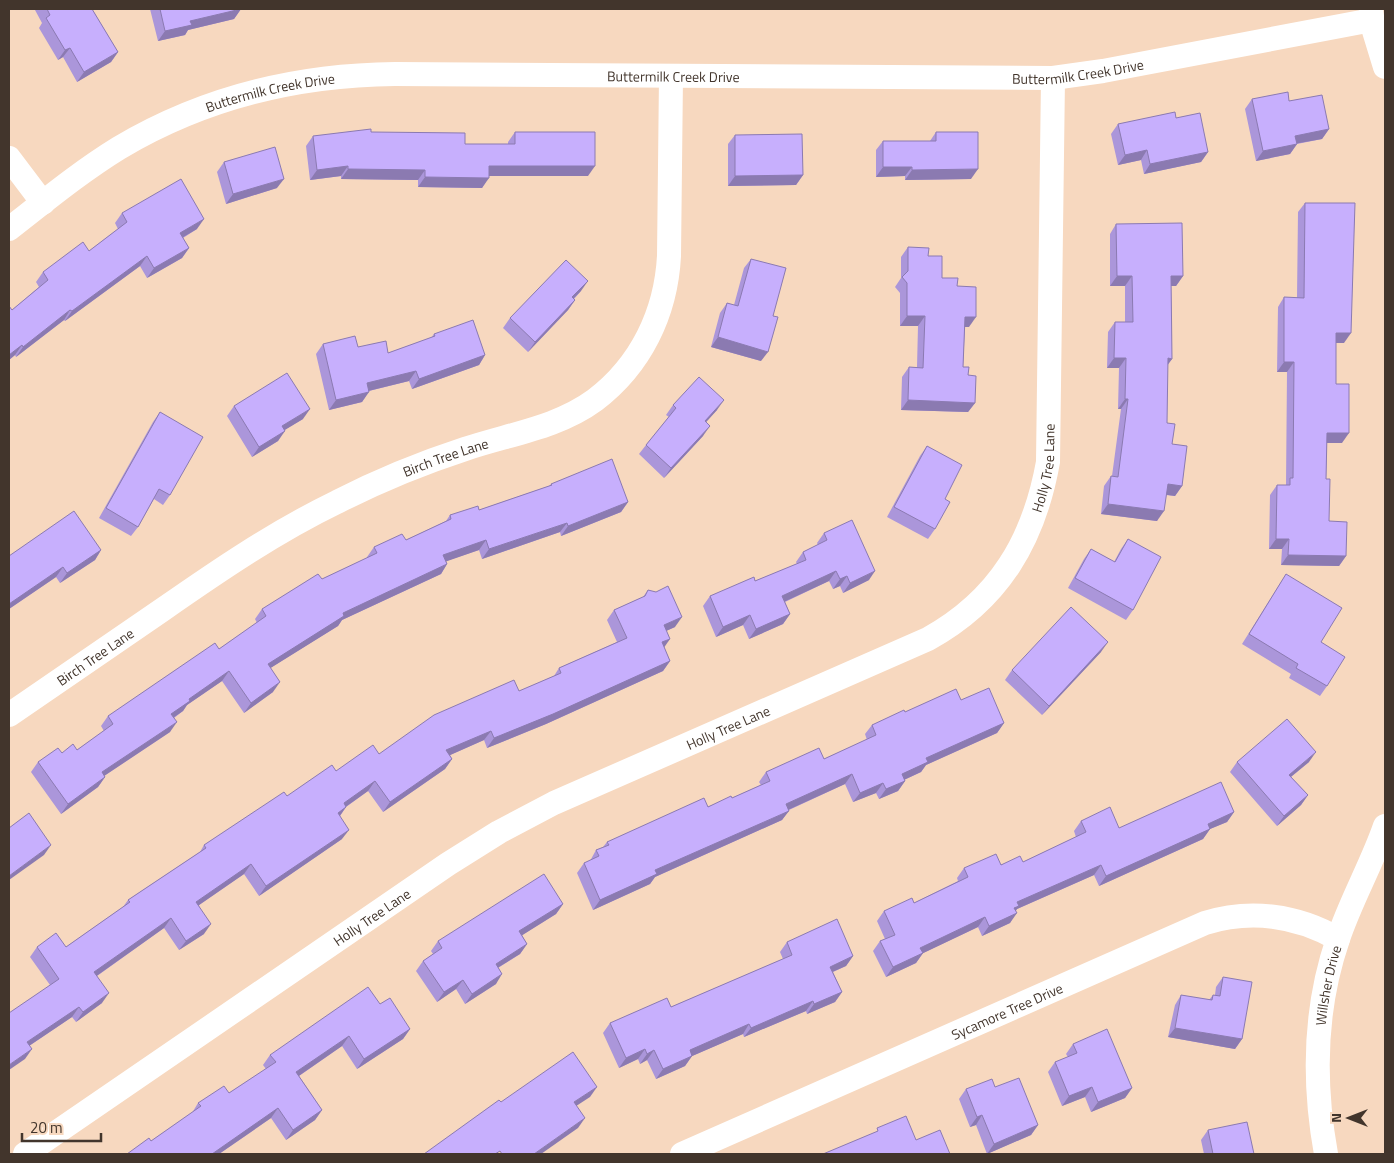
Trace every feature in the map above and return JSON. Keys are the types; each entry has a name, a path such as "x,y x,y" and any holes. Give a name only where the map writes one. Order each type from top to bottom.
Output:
{"street":[{"path":"1372,14 1385,67"},
{"name":"Buttermilk Creek Drive","path":"9,229 97,162 153,130 222,102 294,83 367,74 1053,78 1103,71 1372,14"},
{"name":"Birch Tree Lane","path":"9,715 216,573 307,517 416,466 465,449 556,422 585,407 610,388 627,369 648,338 667,284 671,76"},
{"name":"Holly Tree Lane","path":"25,1154 439,869 499,832 563,799 928,639 967,612 990,590 1010,565 1030,531 1043,493 1048,462 1053,78"},
{"path":"9,158 43,203"},
{"name":"Willsher Drive","path":"1326,1154 1318,1100 1317,1057 1322,1007 1338,939 1385,826"},
{"name":"Sycamore Tree Drive","path":"682,1154 1205,923 1237,916 1278,917 1309,924 1338,939"}],"building":[{"path":"47,9 92,9 118,52 84,72 70,48 65,50 46,18 50,15"},
{"path":"160,9 241,9 190,21 192,25 165,31"},
{"path":"1288,92 1289,101 1322,95 1329,129 1295,136 1297,144 1263,151 1252,99"},
{"path":"1175,112 1176,118 1200,113 1208,152 1150,164 1147,150 1125,155 1118,124"},
{"path":"371,129 371,132 465,133 465,144 515,144 515,132 595,132 595,166 489,166 489,178 425,177 425,170 348,169 348,166 317,170 313,136"},
{"path":"936,132 978,132 978,169 912,170 912,167 883,167 883,141 936,141"},
{"path":"802,134 803,175 735,176 735,135"},
{"path":"275,147 284,179 233,194 224,162"},
{"path":"181,179 204,219 180,233 189,248 154,268 147,256 72,311 70,310 23,347 22,345 9,355 9,306 12,310 48,280 43,272 83,242 89,251 127,222 122,213"},
{"path":"1305,203 1355,203 1351,333 1336,333 1336,384 1349,384 1349,433 1327,433 1326,479 1330,479 1329,521 1347,522 1346,556 1288,555 1289,539 1276,539 1277,485 1290,485 1290,478 1293,478 1294,362 1284,362 1284,297 1304,298"},
{"path":"1182,223 1183,276 1171,276 1172,359 1168,358 1167,423 1175,424 1172,444 1187,446 1182,486 1168,484 1164,511 1108,504 1111,476 1118,477 1128,399 1125,399 1126,358 1114,358 1115,322 1133,322 1132,276 1117,276 1116,224"},
{"path":"908,247 929,248 928,256 942,256 942,278 958,278 957,286 976,287 976,317 965,317 963,367 969,367 968,375 976,376 975,403 908,400 909,367 923,368 925,316 907,316 907,283 902,277 908,271"},
{"path":"751,259 786,268 773,316 778,317 768,352 718,337 727,303 738,306"},
{"path":"566,260 588,281 572,297 575,300 535,342 510,318"},
{"path":"473,320 485,355 419,379 416,371 367,383 369,392 336,400 323,344 355,336 358,347 386,341 388,353"},
{"path":"287,373 310,409 282,426 285,431 259,447 234,406"},
{"path":"699,377 724,400 705,421 710,426 671,468 646,445 676,408 673,405"},
{"path":"160,412 203,437 170,495 159,489 138,527 106,508"},
{"path":"927,446 962,465 945,499 950,502 935,529 894,507"},
{"path":"612,459 628,502 568,526 567,523 489,549 486,540 443,555 447,564 343,613 344,616 268,664 280,682 251,703 229,671 171,714 177,722 102,772 105,777 68,804 38,762 58,748 62,753 73,744 77,750 113,724 108,716 215,643 219,649 266,616 262,609 318,574 322,579 377,553 374,547 402,534 406,540 451,519 450,515 478,506 479,510 552,485"},
{"path":"74,511 101,550 67,573 63,567 9,604 9,556"},
{"path":"852,520 875,571 850,583 847,576 840,579 836,571 782,596 790,614 756,629 750,615 723,627 710,596 754,577 755,581 806,560 803,552 827,540 824,533"},
{"path":"1128,539 1161,557 1133,610 1075,578 1091,549 1115,562"},
{"path":"1286,574 1342,608 1321,642 1345,657 1327,686 1296,668 1298,664 1249,634"},
{"path":"668,586 682,617 664,625 670,639 662,642 670,661 553,714 494,738 491,731 446,750 452,759 390,802 375,781 344,803 346,807 338,813 349,830 266,886 251,864 196,902 211,924 186,941 171,918 94,972 109,993 83,1012 79,1007 27,1042 32,1049 9,1065 9,1013 59,979 37,947 56,933 66,947 130,902 128,900 206,848 204,845 284,792 287,796 332,765 336,771 373,745 379,754 434,715 514,680 519,691 561,673 559,668 627,638 614,610 645,596 648,590 656,592"},
{"path":"1071,607 1108,642 1049,706 1012,670"},
{"path":"989,688 1004,723 926,758 928,762 902,774 905,781 886,789 883,783 860,793 852,774 786,804 789,811 655,870 657,874 600,900 584,863 599,856 596,850 609,845 607,842 704,798 708,807 731,796 732,798 770,781 766,772 819,748 824,759 876,735 872,725 956,689 961,700"},
{"path":"1287,719 1316,752 1289,775 1308,795 1284,816 1237,762"},
{"path":"1221,782 1234,812 1208,824 1210,829 1106,876 1101,865 1017,902 1019,906 1014,908 1017,913 989,926 985,917 920,948 923,953 893,967 880,941 895,935 884,911 912,898 914,903 968,877 964,868 996,854 1001,865 1020,856 1023,862 1086,832 1081,821 1110,807 1119,828"},
{"path":"29,813 51,845 9,876 9,828"},
{"path":"544,874 563,904 519,931 527,944 496,964 502,974 472,994 463,980 444,992 423,961 442,948 438,941"},
{"path":"837,919 853,956 830,967 842,992 814,1004 813,1001 751,1028 749,1024 690,1050 692,1056 663,1069 654,1050 647,1054 645,1049 626,1058 610,1023 667,998 671,1007 792,955 787,942"},
{"path":"1223,977 1252,982 1242,1039 1175,1028 1181,995 1212,1000 1213,995 1220,996"},
{"path":"368,987 380,1004 390,998 410,1029 364,1059 349,1036 296,1072 322,1110 293,1130 278,1108 212,1154 127,1154 149,1138 151,1141 201,1106 198,1103 224,1086 229,1093 276,1062 270,1055"},
{"path":"1107,1029 1132,1088 1098,1102 1092,1087 1069,1096 1055,1062 1077,1053 1073,1044"},
{"path":"573,1052 597,1087 574,1102 585,1118 534,1154 502,1154 500,1151 495,1154 424,1154 499,1100 501,1102"},
{"path":"1019,1078 1038,1125 994,1144 982,1115 977,1117 966,1089 992,1079 995,1087"},
{"path":"906,1116 916,1140 940,1130 950,1154 823,1154 878,1131 877,1128"},
{"path":"1247,1122 1254,1154 1213,1154 1208,1130"}]}
